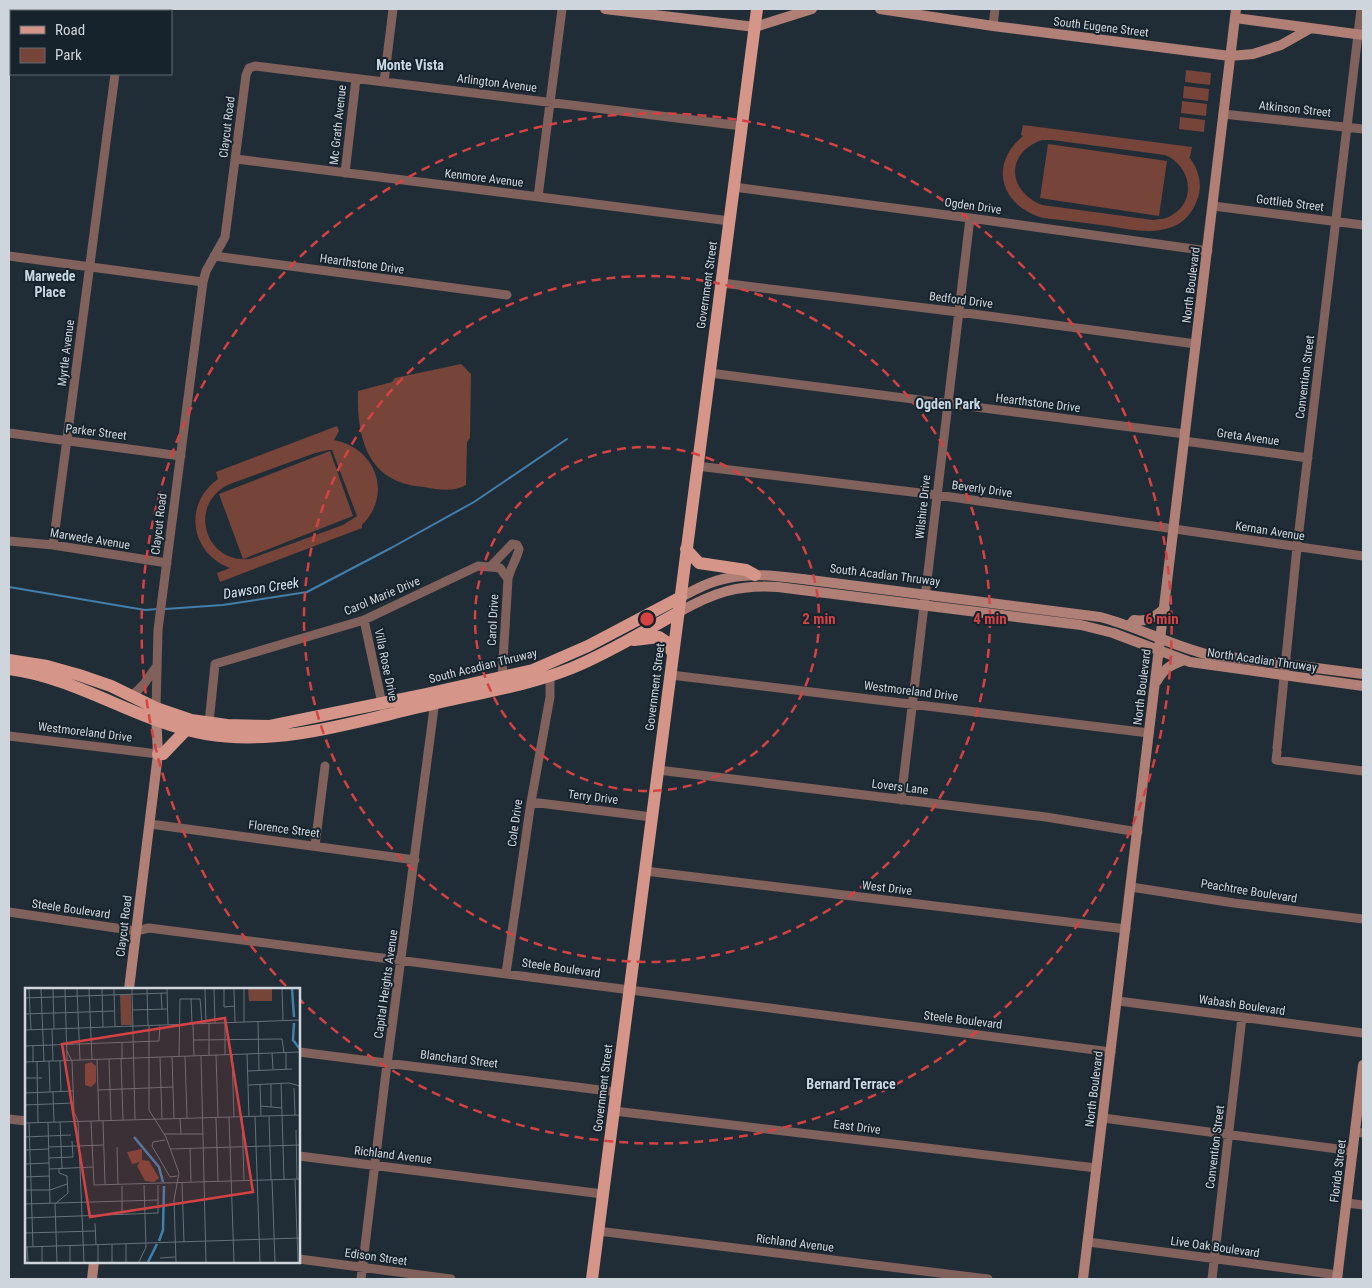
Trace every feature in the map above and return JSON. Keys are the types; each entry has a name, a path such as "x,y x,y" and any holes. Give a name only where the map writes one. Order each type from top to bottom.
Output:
{"main road":[{"name":"Government Street","path":"592,1279 757,9"},
{"path":"686,549 699,563 746,570 755,575"},
{"name":"South Acadian Thruway","path":"429,699 502,677 533,670 573,653 681,596"},
{"name":"South Acadian Thruway","path":"9,660 64,670 111,686 132,696 156,714 186,730 222,737 265,738 292,734 383,709 429,699 507,688 550,676 624,642 679,612"},
{"path":"624,642 659,637 665,640 673,654"},
{"name":"South Acadian Thruway","path":"9,669 45,676 156,714 209,723 270,726 383,709"},
{"path":"158,754 163,754 186,730"}],"street":[{"path":"9,18 10,9"},
{"path":"384,82 393,9"},
{"path":"538,197 562,9"},
{"path":"605,9 755,27 812,9"},
{"name":"South Eugene Street","path":"880,9 902,10 993,26 1230,56 1253,54 1281,45 1311,28"},
{"path":"993,26 995,9"},
{"name":"Convention Street","path":"1361,9 1361,34 1347,127 1297,548 1276,753 1363,771"},
{"path":"1236,13 1287,24 1361,34"},
{"name":"North Boulevard","path":"1084,1279 1236,13"},
{"name":"Arlington Avenue","path":"249,68 255,66 742,126"},
{"name":"Claycut Road","path":"129,988 158,754 156,666 158,630 203,282 206,271 225,237 246,75 249,68"},
{"name":"Myrtle Avenue","path":"54,545 115,75"},
{"name":"Mc Grath Avenue","path":"345,173 356,79"},
{"name":"Atkinson Street","path":"1223,114 1363,129"},
{"name":"Kenmore Avenue","path":"236,159 730,221"},
{"name":"Ogden Drive","path":"734,187 1208,251"},
{"name":"Gottlieb Street","path":"1213,206 1363,225"},
{"name":"Wilshire Drive","path":"902,800 970,218"},
{"path":"9,256 203,282"},
{"name":"Hearthstone Drive","path":"214,256 507,295"},
{"name":"Bedford Drive","path":"722,283 1196,344"},
{"name":"Hearthstone Drive","path":"710,373 948,404 1185,438"},
{"name":"Parker Street","path":"9,433 181,456"},
{"name":"Greta Avenue","path":"1185,438 1308,458"},
{"name":"Beverly Drive","path":"697,466 937,495 1174,528"},
{"name":"Kernan Avenue","path":"1174,528 1297,548 1363,556"},
{"name":"Marwede Avenue","path":"9,541 54,545 167,563"},
{"path":"490,567 507,548 512,544 517,545 519,549 518,554 510,569 508,579"},
{"name":"Carol Marie Drive","path":"209,723 215,664 364,620 478,566 500,568"},
{"name":"Carol Drive","path":"500,568 508,579 502,677"},
{"name":"South Acadian Thruway","path":"681,596 721,580 755,575 927,594 1100,617 1161,638"},
{"name":"South Acadian Thruway","path":"679,612 713,594 731,589 754,586 778,587 1095,628 1159,651"},
{"path":"1129,626 1134,620 1152,619 1165,608"},
{"name":"Villa Rose Drive","path":"364,620 383,709"},
{"name":"North Acadian Thruway","path":"1161,638 1189,649 1212,655 1363,674"},
{"name":"North Acadian Thruway","path":"1159,651 1184,660 1218,667 1363,686"},
{"path":"1155,684 1162,672 1169,666 1184,660"},
{"path":"132,696 144,684 156,666"},
{"name":"Westmoreland Drive","path":"671,675 1149,733"},
{"name":"Cole Drive","path":"506,973 531,802 550,697 550,676"},
{"name":"Capital Heights Avenue","path":"360,1279 434,708 429,699"},
{"name":"Westmoreland Drive","path":"9,736 158,754"},
{"path":"315,846 325,766"},
{"name":"Lovers Lane","path":"658,770 1046,817 1138,832"},
{"name":"Terry Drive","path":"531,802 652,817"},
{"name":"Florence Street","path":"150,824 415,860"},
{"name":"West Drive","path":"645,871 1126,929"},
{"name":"Peachtree Boulevard","path":"1131,887 1234,903 1363,919"},
{"name":"Steele Boulevard","path":"9,912 136,931 149,928 1111,1052"},
{"name":"Wabash Boulevard","path":"1118,1001 1363,1033"},
{"name":"Convention Street","path":"1212,1279 1242,1018"},
{"name":"Blanchard Street","path":"300,1052 616,1092"},
{"name":"Florida Street","path":"1338,1277 1353,1152 1359,1133 1363,1066"},
{"name":"East Drive","path":"614,1111 1096,1168"},
{"path":"1103,1118 1353,1152"},
{"path":"9,1119 25,1122"},
{"name":"Richland Avenue","path":"300,1156 603,1194"},
{"path":"1347,1203 1363,1205"},
{"name":"Richland Avenue","path":"598,1231 988,1279"},
{"name":"Live Oak Boulevard","path":"1088,1242 1338,1277"},
{"name":"Edison Street","path":"300,1259 451,1279"},
{"path":"92,1279 94,1263"}],"green space":[{"path":"1186,70 1211,73 1210,85 1185,82"},
{"path":"1184,86 1209,89 1208,101 1183,98"},
{"path":"1182,101 1207,104 1206,116 1181,113"},
{"path":"1180,117 1205,120 1204,132 1179,129"},
{"path":"1023,125 1192,147 1189,157 1198,172 1200,183 1199,195 1193,209 1184,220 1172,227 1157,231 1132,230 1043,218 1017,204 1009,194 1004,183 1005,159 1012,147 1023,136 1021,135","holes":["1042,140 1165,155 1174,160 1185,174 1188,183 1185,201 1180,209 1170,216 1153,220 1042,205 1030,199 1022,191 1017,182 1015,172 1021,154 1030,146"]},
{"path":"1048,144 1167,161 1159,216 1040,198"},
{"path":"461,364 471,374 470,438 467,442 466,485 451,490 435,489 397,481 385,474 369,455 364,443 359,417 358,391 392,382 395,378"},
{"path":"337,426 339,431 334,440 349,445 360,452 369,462 375,474 378,487 377,500 362,528 220,582 217,573 230,568 217,561 206,551 199,540 196,527 199,501 207,489 218,479 216,472","holes":["332,450 357,516 343,525 250,559 234,558 221,552 212,542 207,530 205,517 209,504 217,493 230,484 315,453"]},
{"path":"330,451 353,516 243,559 219,494"}],"waterway":[{"name":"Dawson Creek","path":"165,609 223,605 307,592 474,502 567,439"},
{"name":"Dawson Creek","path":"9,587 145,610 158,609"}],"district":[{"name":"Monte Vista","path":"410,65"},
{"name":"Marwede Place","path":"50,284"},
{"name":"Ogden Park","path":"948,404"},
{"name":"Bernard Terrace","path":"851,1084"}]}
